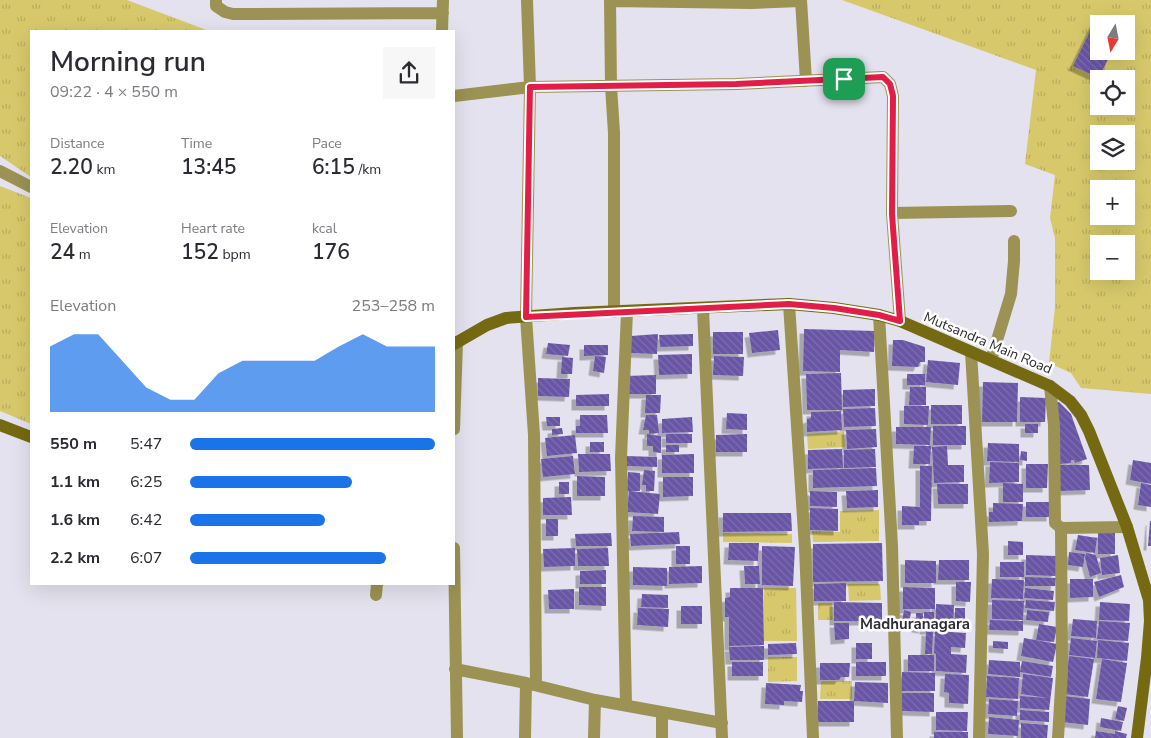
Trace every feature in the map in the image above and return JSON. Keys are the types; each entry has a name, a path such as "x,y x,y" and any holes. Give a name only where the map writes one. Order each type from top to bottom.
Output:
{"street":[{"path":"216,0 216,6 225,12 233,14 443,13"},
{"path":"442,30 443,0"},
{"path":"525,738 531,684 534,435 526,317 530,87 527,0"},
{"path":"614,312 614,132 611,86 610,0 693,3 801,1 806,81"},
{"path":"455,96 530,87 736,84 883,77 890,84 893,96 892,214 900,321"},
{"path":"0,171 30,186"},
{"path":"892,214 1011,211"},
{"path":"991,360 1011,294 1014,241"},
{"path":"789,304 805,539 813,738"},
{"name":"Mutsandra Main Road","path":"455,343 487,325 506,318 789,304 834,308 879,315 900,321 1050,386 1070,402 1081,415 1089,431 1128,527 1149,600 1148,658 1138,738"},
{"path":"702,309 722,738"},
{"path":"626,705 621,458 627,311"},
{"path":"879,315 892,569 897,738"},
{"path":"971,352 983,554 979,738"},
{"path":"1050,386 1054,425 1055,523 1061,528 1128,527"},
{"path":"0,425 30,437"},
{"path":"1058,738 1062,672 1061,528"},
{"path":"454,585 458,738"},
{"path":"455,669 531,684 595,700 722,723"},
{"path":"594,738 595,700"},
{"path":"662,713 662,738"}],"green space":[{"path":"0,0 127,0 206,30 30,30 30,176 0,156"},
{"path":"842,0 1151,0 1151,394 1081,388 1071,373 1049,363 1055,307 1055,238 1050,218 1055,175 1025,164 1036,70"},
{"path":"0,186 30,198 30,424 0,411"},
{"path":"844,432 845,447 808,449 807,434"},
{"path":"879,510 879,541 813,542 812,531 840,532 840,511"},
{"path":"723,533 792,534 792,543 723,542"},
{"path":"848,584 880,584 881,600 849,601"},
{"path":"764,588 796,588 797,641 764,641"},
{"path":"818,603 832,603 833,620 818,620"},
{"path":"768,657 797,657 797,681 768,682"},
{"path":"821,681 852,681 852,699 820,699"}],"building":[{"path":"1090,31 1090,60 1108,60 1103,70 1090,70 1090,74 1073,66"},
{"path":"804,329 875,331 874,352 840,350 840,372 803,371"},
{"path":"778,330 780,350 752,353 749,333"},
{"path":"713,332 743,332 743,354 713,354"},
{"path":"658,334 657,354 630,353 631,336"},
{"path":"693,334 693,346 660,347 659,335"},
{"path":"893,340 903,340 925,347 925,362 920,362 918,367 892,366"},
{"path":"548,343 570,345 568,356 546,354"},
{"path":"584,345 608,345 608,355 584,356"},
{"path":"692,354 692,374 659,375 658,355"},
{"path":"595,356 606,357 604,373 593,371"},
{"path":"714,356 744,357 743,376 713,375"},
{"path":"562,357 573,358 572,374 561,374"},
{"path":"928,360 960,363 958,385 926,382"},
{"path":"841,373 842,410 807,410 806,374"},
{"path":"907,374 925,374 925,385 907,385"},
{"path":"656,375 656,394 626,394 625,376"},
{"path":"538,378 570,379 569,397 538,396"},
{"path":"983,382 1018,383 1017,422 982,422"},
{"path":"910,387 926,387 926,405 909,405"},
{"path":"875,389 875,406 843,407 843,390"},
{"path":"609,394 609,406 576,406 576,395"},
{"path":"646,395 661,395 660,413 645,413"},
{"path":"1020,397 1046,398 1045,422 1020,422"},
{"path":"1059,402 1071,414 1087,459 1075,463 1074,460 1071,460 1071,463 1059,464 1053,403"},
{"path":"931,405 962,405 962,424 931,424"},
{"path":"904,406 929,406 928,425 904,424"},
{"path":"875,408 876,426 844,427 843,409"},
{"path":"841,411 842,430 807,432 807,419 811,418 811,412"},
{"path":"727,413 747,414 747,430 726,429"},
{"path":"580,415 607,415 608,433 576,433 576,426 580,426"},
{"path":"646,415 657,415 659,433 649,434 649,430 643,430"},
{"path":"546,417 560,417 560,426 547,426"},
{"path":"692,417 693,432 662,433 662,419"},
{"path":"1025,424 1038,424 1038,433 1025,433"},
{"path":"933,426 966,426 966,445 933,445"},
{"path":"896,427 931,427 930,445 896,444"},
{"path":"562,428 563,434 552,435 552,429"},
{"path":"876,429 877,447 847,449 846,430"},
{"path":"647,434 661,436 661,453 653,452 653,446 647,446"},
{"path":"666,434 692,434 692,443 666,443"},
{"path":"747,434 747,452 716,452 716,435"},
{"path":"575,435 577,453 547,456 545,438"},
{"path":"590,442 604,442 604,452 590,452"},
{"path":"988,443 1019,444 1019,462 987,461"},
{"path":"666,445 679,445 679,452 666,452"},
{"path":"914,446 931,446 930,464 913,464"},
{"path":"947,446 948,465 964,465 964,482 934,483 932,447"},
{"path":"842,449 843,468 808,469 808,450"},
{"path":"875,449 876,467 844,468 844,450"},
{"path":"1021,451 1027,452 1027,461 1020,460"},
{"path":"578,454 610,454 611,471 579,472"},
{"path":"694,454 694,473 662,473 662,455"},
{"path":"573,456 575,474 543,477 541,459"},
{"path":"626,456 657,457 657,467 626,466"},
{"path":"1133,460 1151,463 1151,484 1130,480"},
{"path":"990,462 1019,463 1019,482 989,483"},
{"path":"1026,464 1048,464 1047,488 1026,488"},
{"path":"1060,465 1089,465 1090,490 1060,491"},
{"path":"920,466 932,466 931,521 919,521 919,525 902,525 902,506 920,507"},
{"path":"876,468 877,486 813,488 813,470"},
{"path":"644,470 655,471 654,491 646,491 646,485 642,485"},
{"path":"628,472 640,473 640,491 627,491"},
{"path":"577,476 605,477 605,496 577,496"},
{"path":"663,477 693,477 693,496 663,497"},
{"path":"559,482 569,482 569,494 559,494"},
{"path":"1003,483 1023,484 1023,502 1003,502"},
{"path":"1141,483 1151,485 1151,507 1138,505"},
{"path":"937,484 968,484 968,504 938,504"},
{"path":"878,490 878,507 847,508 846,491"},
{"path":"629,491 660,494 658,514 627,512"},
{"path":"810,491 837,492 837,507 810,506"},
{"path":"571,497 572,515 543,515 543,498"},
{"path":"1026,502 1051,502 1051,517 1026,517"},
{"path":"993,503 1023,504 1022,521 989,522 989,512 993,512"},
{"path":"810,508 838,509 838,531 810,530"},
{"path":"723,513 791,513 792,531 723,532"},
{"path":"633,516 664,517 664,532 632,531"},
{"path":"546,519 558,519 558,536 546,536"},
{"path":"1150,521 1151,546 1148,546"},
{"path":"679,532 680,544 631,546 630,534"},
{"path":"611,533 612,546 576,546 575,534"},
{"path":"1098,533 1115,533 1115,554 1098,554"},
{"path":"1078,535 1097,538 1095,553 1075,550"},
{"path":"1008,541 1023,542 1023,555 1008,555"},
{"path":"729,543 759,543 758,561 728,560"},
{"path":"882,543 883,581 813,582 813,544"},
{"path":"676,546 690,546 690,564 676,564"},
{"path":"762,546 795,547 793,586 762,585"},
{"path":"575,548 575,566 544,567 543,549"},
{"path":"608,548 609,566 578,566 577,549"},
{"path":"1069,552 1085,554 1083,567 1068,565"},
{"path":"1086,553 1096,555 1101,573 1090,577 1085,558"},
{"path":"1026,555 1056,556 1056,576 1026,575"},
{"path":"1118,555 1120,573 1102,575 1100,558"},
{"path":"905,560 936,561 936,583 905,583"},
{"path":"939,560 969,560 969,580 938,580"},
{"path":"1000,562 1024,562 1024,577 1000,577"},
{"path":"702,566 702,583 669,584 669,567"},
{"path":"744,566 759,566 760,584 745,584"},
{"path":"633,567 667,568 667,586 633,585"},
{"path":"606,570 606,584 580,584 580,571"},
{"path":"1121,575 1124,587 1099,597 1094,582"},
{"path":"1025,577 1056,578 1055,586 1025,586"},
{"path":"992,579 1024,580 1023,599 991,598"},
{"path":"1070,579 1093,579 1093,597 1070,598"},
{"path":"956,582 971,582 970,602 956,601"},
{"path":"846,583 846,601 814,601 814,584"},
{"path":"579,587 606,587 606,606 579,605"},
{"path":"903,587 935,588 935,609 903,609"},
{"path":"730,588 763,588 764,645 729,646 729,617 725,617 725,598 730,597"},
{"path":"1025,588 1054,591 1053,600 1024,598"},
{"path":"574,589 574,609 549,609 548,590"},
{"path":"642,594 668,595 668,608 641,607"},
{"path":"992,600 1024,601 1023,620 992,619"},
{"path":"1026,600 1055,602 1054,611 1025,608"},
{"path":"834,602 882,603 882,621 834,621"},
{"path":"1100,602 1130,604 1129,621 1099,620"},
{"path":"936,604 954,605 953,630 936,630"},
{"path":"681,606 702,606 702,624 681,624"},
{"path":"638,608 669,609 668,627 637,625"},
{"path":"955,608 965,608 965,624 955,624"},
{"path":"904,610 911,612 909,624 902,622"},
{"path":"1027,610 1049,612 1048,622 1026,620"},
{"path":"924,612 934,612 934,630 924,630"},
{"path":"916,613 923,613 923,629 916,628"},
{"path":"1073,619 1097,621 1096,638 1071,636"},
{"path":"990,620 1023,621 1023,631 989,630"},
{"path":"1099,621 1130,623 1128,641 1097,639"},
{"path":"834,623 849,623 849,639 835,640"},
{"path":"1039,624 1057,627 1054,642 1036,640"},
{"path":"926,631 933,632 932,654 925,654"},
{"path":"935,631 966,633 965,648 951,647 951,654 967,655 966,673 936,671 936,654 934,653"},
{"path":"1024,638 1057,644 1053,662 1021,656"},
{"path":"1071,638 1097,641 1095,658 1069,655"},
{"path":"1098,640 1129,643 1127,661 1097,658"},
{"path":"993,641 1008,642 1008,649 993,648"},
{"path":"796,643 797,654 768,655 768,644"},
{"path":"856,643 872,643 872,659 856,659"},
{"path":"764,646 764,660 730,660 729,647"},
{"path":"908,655 934,655 934,671 908,671"},
{"path":"1069,656 1094,659 1088,697 1064,694"},
{"path":"1102,659 1127,663 1121,702 1096,699"},
{"path":"989,660 1020,662 1020,677 988,674"},
{"path":"1022,661 1053,666 1051,677 1020,672"},
{"path":"732,662 763,662 763,676 732,676"},
{"path":"856,662 886,662 886,676 856,676"},
{"path":"820,663 850,663 849,677 841,677 839,680 820,680"},
{"path":"902,672 935,673 935,691 901,691"},
{"path":"945,674 969,675 968,704 949,703 949,693 944,692"},
{"path":"1023,674 1053,678 1049,710 1020,708 1020,696 1048,698 1021,694"},
{"path":"987,676 1019,678 1018,699 986,697"},
{"path":"855,682 888,683 888,703 854,701"},
{"path":"766,683 801,685 800,691 803,691 802,702 784,701 784,705 765,704"},
{"path":"902,693 934,693 934,712 902,711"},
{"path":"1064,696 1090,699 1088,725 1062,722"},
{"path":"989,699 1018,701 1017,716 988,714"},
{"path":"818,701 854,701 854,722 818,722"},
{"path":"1118,706 1127,708 1124,721 1115,719"},
{"path":"1020,710 1049,712 1049,722 1020,720"},
{"path":"936,712 968,712 967,731 936,730"},
{"path":"989,717 1019,720 1018,736 988,734"},
{"path":"1101,718 1123,722 1121,731 1100,727"},
{"path":"1021,723 1048,725 1047,738 1021,738"},
{"path":"1096,731 1115,734 1115,731 1127,734 1126,738 1095,738"},
{"path":"934,732 968,732 968,738 934,738"}],"district":[{"name":"Madhuranagara","path":"915,624"}],"route":[{"path":"883,77 890,84 893,96 892,214 900,321 879,315 834,308 789,304 574,313 526,317 530,87 736,84 844,79 883,77"}]}
